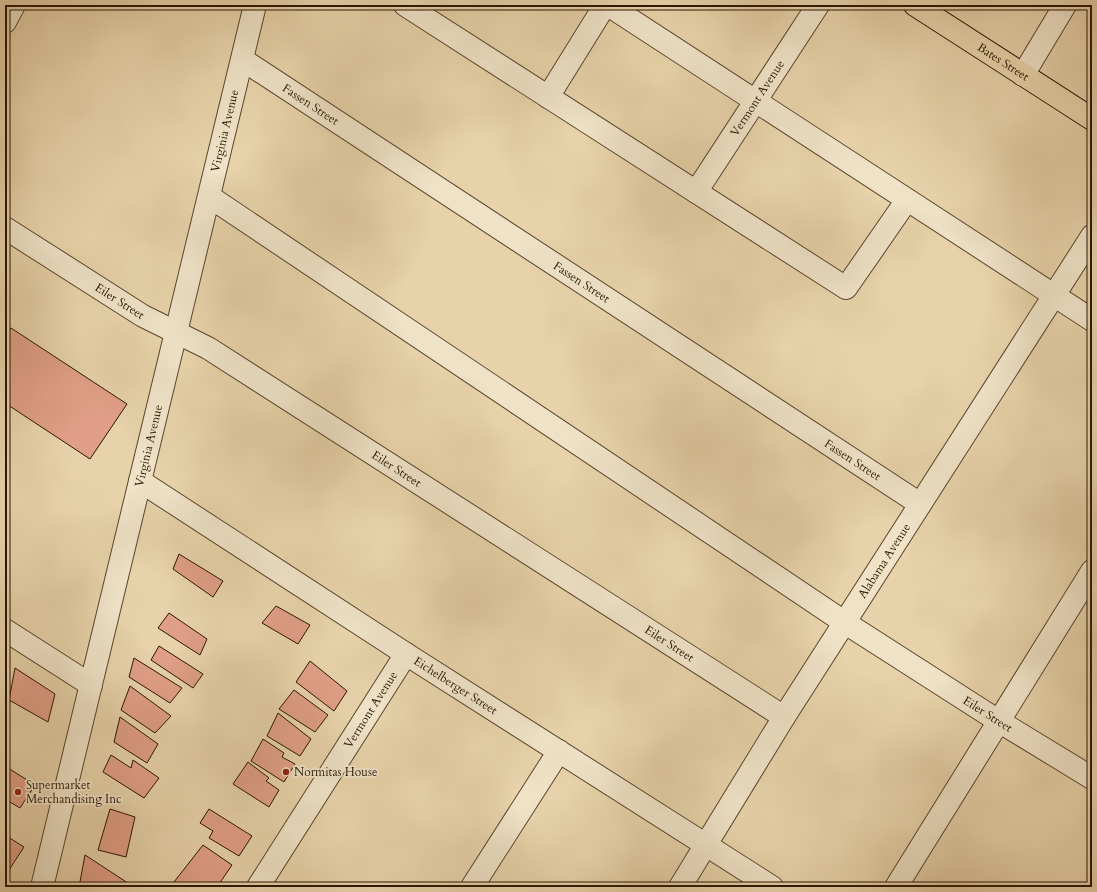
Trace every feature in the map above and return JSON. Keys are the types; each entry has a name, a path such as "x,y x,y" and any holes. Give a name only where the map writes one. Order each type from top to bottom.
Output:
{"main road":[{"name":"Bates Street","path":"915,5 1092,119"}],"street":[{"path":"5,22 14,5"},
{"name":"Virginia Avenue","path":"42,887 210,197 255,5"},
{"path":"405,5 846,288 908,200"},
{"path":"548,97 606,5 1092,320"},
{"name":"Vermont Avenue","path":"696,192 818,5"},
{"path":"1023,75 1065,5"},
{"name":"Fassen Street","path":"242,60 920,504"},
{"name":"Eiler Street","path":"210,197 844,622 1000,722 1092,778"},
{"name":"Eiler Street","path":"5,228 143,316 208,348 784,717"},
{"name":"Alabama Avenue","path":"680,887 844,622 1092,236"},
{"name":"Eichelberger Street","path":"140,481 406,654 772,887"},
{"path":"896,887 1000,722 1092,571"},
{"path":"5,630 91,685"},
{"name":"Vermont Avenue","path":"258,887 406,654"},
{"path":"472,887 559,751"}],"building":[{"path":"11,328 127,404 90,459 5,403 5,336"},
{"path":"179,554 223,581 213,597 173,569"},
{"path":"276,606 310,625 298,644 262,623"},
{"path":"169,613 207,639 200,655 158,628"},
{"path":"159,646 203,674 193,688 151,660"},
{"path":"134,658 182,688 170,703 129,677"},
{"path":"310,661 347,691 334,711 296,682"},
{"path":"15,668 55,694 48,722 9,700"},
{"path":"130,686 171,716 155,733 121,710"},
{"path":"294,690 328,715 315,732 279,709"},
{"path":"278,713 311,739 300,756 267,736"},
{"path":"120,717 158,744 147,763 114,742"},
{"path":"263,739 284,753 282,757 295,764 284,782 251,761"},
{"path":"111,755 131,768 133,760 159,778 144,798 103,772"},
{"path":"248,762 269,778 266,781 279,790 269,807 233,784"},
{"name":"Supermarket Merchandising Inc","path":"5,766 35,785 20,808 5,799"},
{"path":"110,809 135,817 126,857 98,850"},
{"path":"209,809 252,836 239,856 209,838 213,831 200,823"},
{"name":"Supermarket Merchandising Inc","path":"5,835 24,847 5,876"},
{"path":"203,845 232,865 217,887 181,887 174,882"},
{"path":"85,855 134,887 79,887"}],"place":[{"name":"Normitas House","path":"286,772"},
{"name":"Supermarket Merchandising Inc","path":"18,792"}]}
